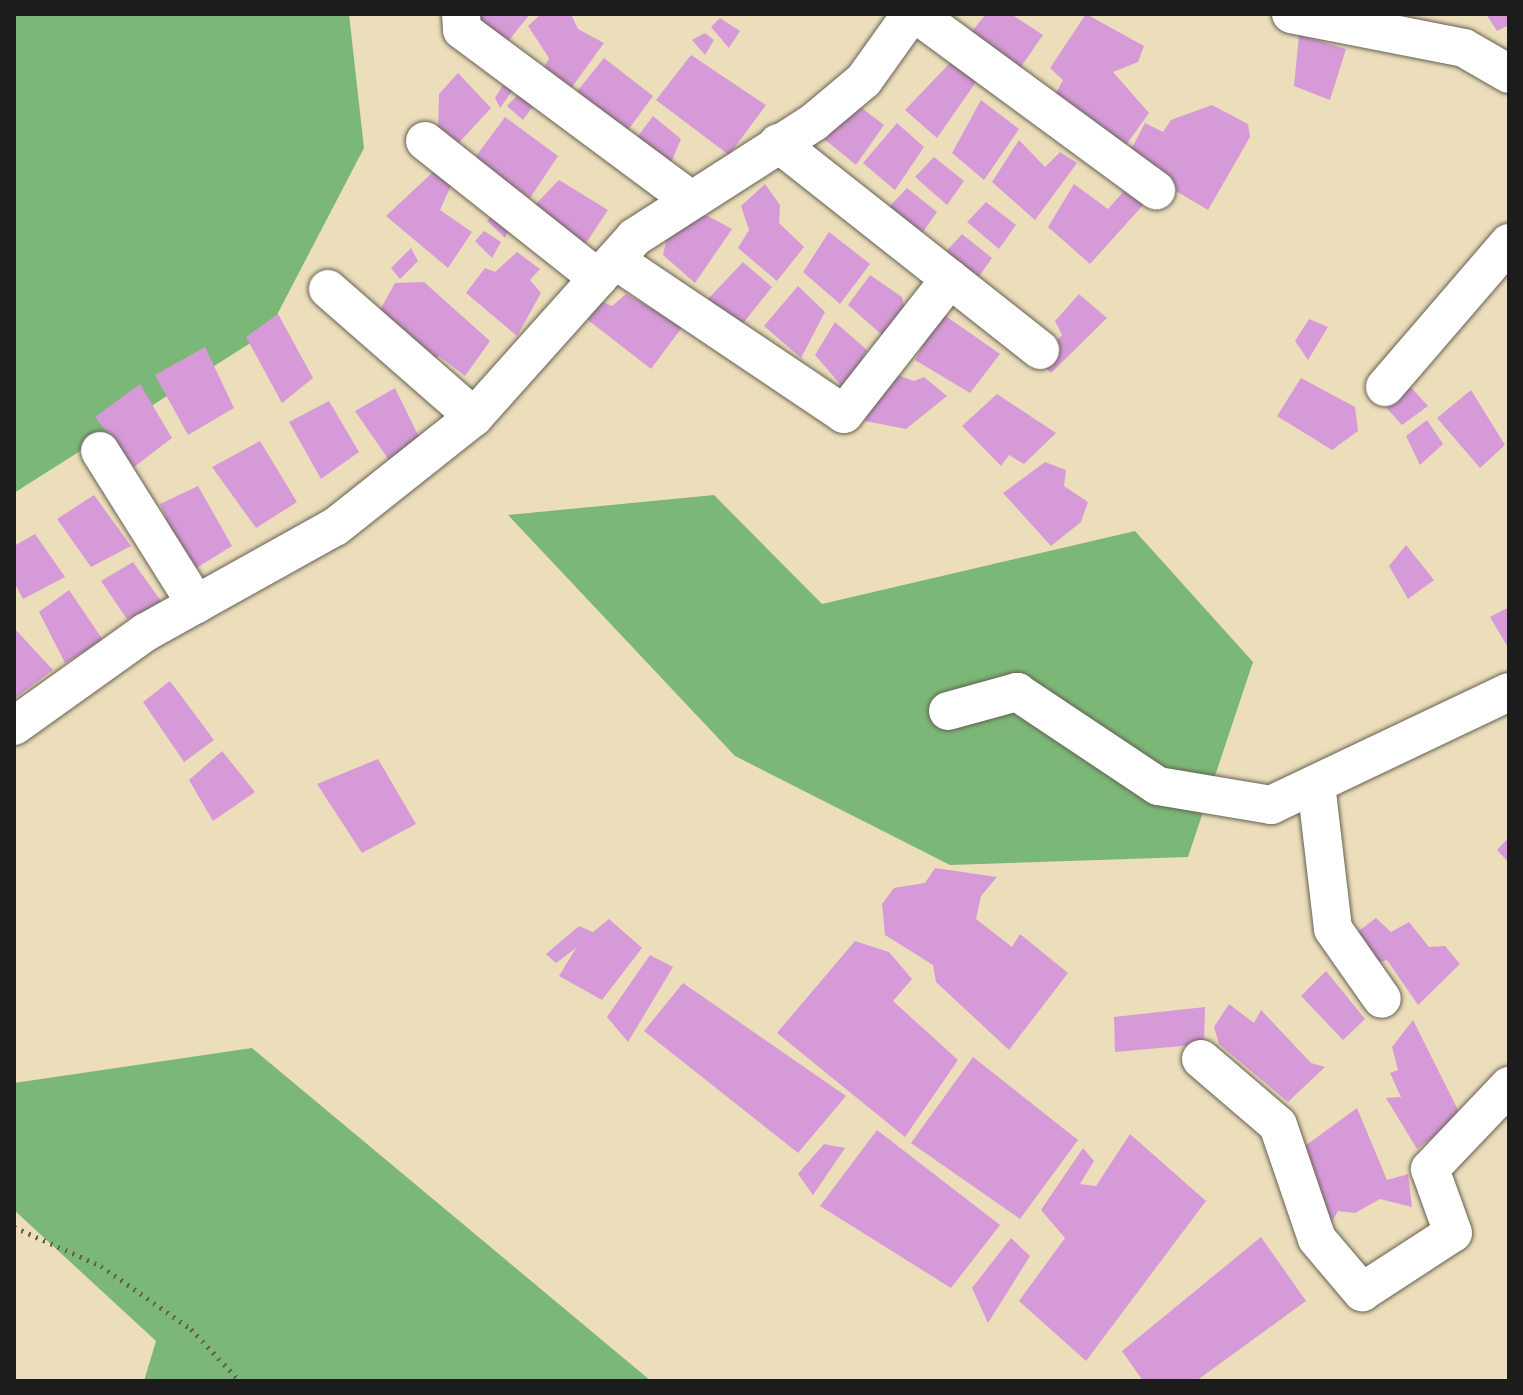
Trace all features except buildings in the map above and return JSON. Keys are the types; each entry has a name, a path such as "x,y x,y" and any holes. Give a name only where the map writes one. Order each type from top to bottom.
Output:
{"street":[{"path":"461,14 462,30 687,197"},
{"path":"14,726 196,604 335,527 474,417 607,269 687,197 778,143 864,80 914,14 1156,190"},
{"path":"1291,14 1464,48 1509,74"},
{"path":"425,141 607,269 844,414 950,279"},
{"path":"778,143 1040,350"},
{"path":"1385,387 1509,243"},
{"path":"328,289 474,417"},
{"path":"100,451 196,604"},
{"path":"948,711 1017,692 1158,786 1271,805 1503,706"},
{"path":"1316,784 1333,929 1382,999"},
{"path":"1201,1059 1278,1125 1317,1239 1362,1292 1453,1233 1430,1169 1509,1086"}],"path":[{"path":"14,1227 101,1266 191,1329 240,1381"}],"green space":[{"path":"14,14 349,14 364,148 268,332 14,493"},
{"path":"714,495 822,604 1135,531 1253,662 1188,857 950,865 735,756 508,515"},
{"path":"252,1048 651,1381 144,1381 156,1341 14,1210 14,1083"}]}
